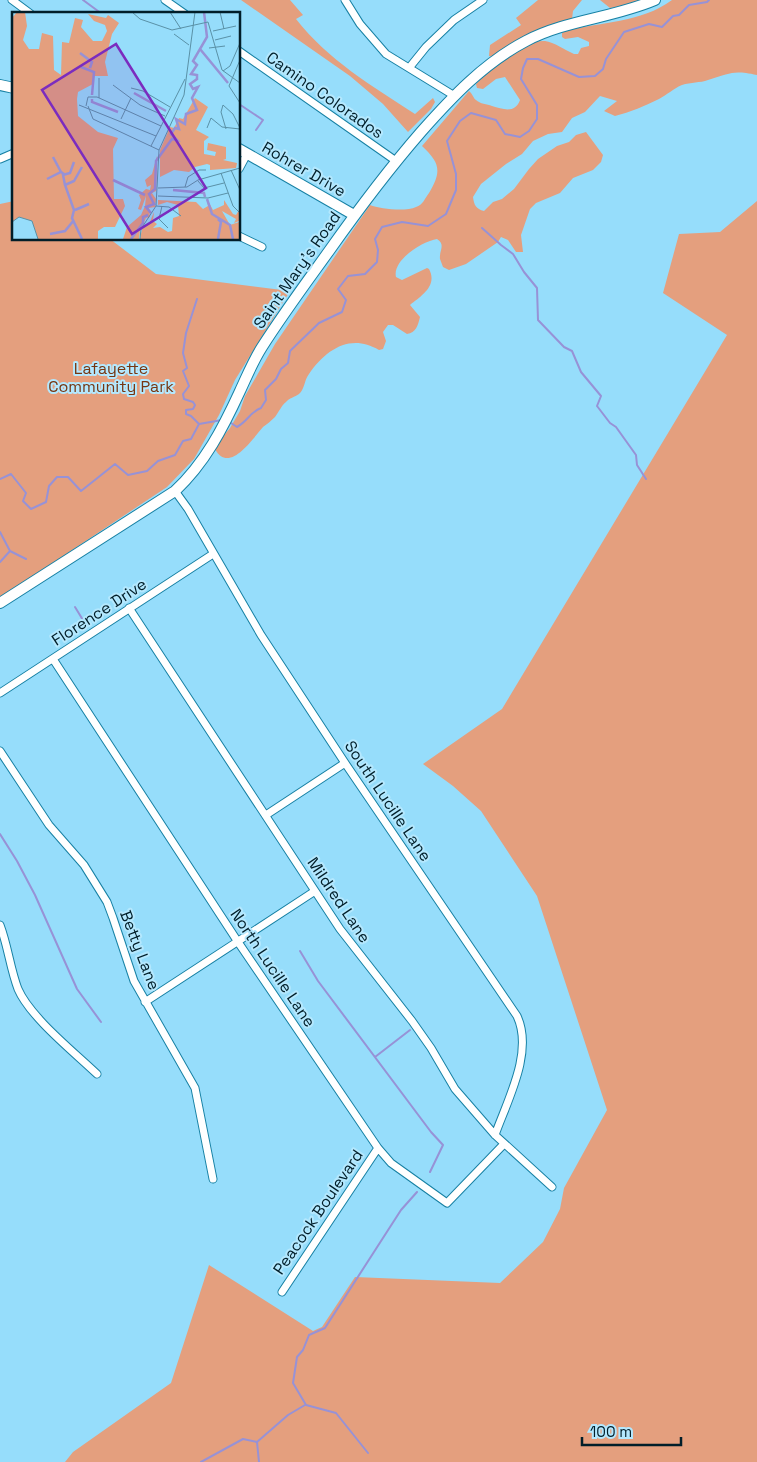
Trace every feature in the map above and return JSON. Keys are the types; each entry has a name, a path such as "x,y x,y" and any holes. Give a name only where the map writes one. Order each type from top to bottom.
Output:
{"street":[{"path":"12,0 28,12"},
{"path":"165,0 182,12"},
{"path":"346,0 360,24 386,54 453,95"},
{"path":"409,68 426,47 454,20 483,0"},
{"name":"Saint Mary's Road","path":"0,603 175,491 196,469 220,433 262,347 354,215 396,161 453,95 501,55 528,40 554,30 655,0"},
{"name":"Camino Colorados","path":"240,52 396,161"},
{"path":"240,164 243,151"},
{"name":"Rohrer Drive","path":"243,151 354,215"},
{"path":"0,159 12,154"},
{"path":"240,236 262,247"},
{"name":"South Lucille Lane","path":"175,491 188,509 261,635 345,763 508,1001 521,1025 524,1042 521,1061 495,1135"},
{"name":"Florence Drive","path":"0,693 213,554"},
{"name":"Mildred Lane","path":"129,608 315,892 353,947 412,1021 431,1048 455,1090 495,1135 552,1187"},
{"name":"North Lucille Lane","path":"53,659 238,942 378,1148 391,1163 447,1203 504,1144"},
{"name":"Betty Lane","path":"0,751 49,825 84,865 110,910 130,973 195,1088 213,1179"},
{"path":"266,815 345,763"},
{"path":"145,1002 315,892"},
{"path":"0,925 14,978 24,1000 38,1018 97,1074"},
{"name":"Peacock Boulevard","path":"282,1292 378,1148"}],"green space":[{"path":"241,0 290,0 303,15 296,19 322,47 351,71 415,114 433,98 435,102 431,109 408,132 383,104 350,76"},
{"path":"538,0 582,0 573,11 572,19 530,33 493,57 489,56 490,45 521,25 516,18"},
{"path":"600,0 645,0 610,8"},
{"path":"672,0 757,0 757,75 732,73 682,85 654,102 615,116 604,111 617,101 600,96 585,112 572,118 562,132 548,134 533,141 522,154 481,184 473,197 477,208 484,211 493,202 502,199 514,189 538,159 557,146 569,142 576,135 586,132 603,155 601,162 593,170 573,178 560,193 536,203 530,209 521,235 523,252 516,252 508,240 501,237 498,242 466,264 449,270 443,267 440,259 442,246 437,239 424,243 410,252 399,264 396,277 402,280 427,268 431,275 430,285 427,290 410,305 420,317 415,330 407,334 393,325 388,325 383,332 386,341 383,349 379,350 359,343 340,346 331,351 323,357 309,374 301,392 284,404 275,417 263,427 247,446 234,456 227,458 221,456 215,449 216,445 230,428 240,411 245,396 275,344 370,205 400,210 412,209 424,201 436,179 437,168 433,157 422,146 469,91 479,102 500,108 512,109 520,100 505,77 496,79 483,89 477,88 476,84 518,50 537,42 545,41 578,54 581,48 589,46 589,42 578,37 565,39 562,37 562,33 565,31 634,18 660,8"},
{"name":"Lafayette Community Park","path":"12,201 12,240 111,240 156,274 290,291 235,380 219,415 194,459 167,487 0,598 0,204"},
{"path":"757,201 757,1462 65,1462 73,1452 171,1383 209,1265 313,1331 322,1327 355,1277 500,1283 543,1242 560,1209 564,1188 607,1110 537,896 481,811 453,786 423,764 502,709 727,335 663,293 679,234 720,232"}],"waterway":[{"path":"83,0 99,12"},
{"path":"228,421 237,427 261,408 266,400 265,390 288,363 290,351 319,323 342,312 346,300 338,289 348,276 365,274 377,262 378,250 375,239 382,227 402,222 428,226 446,214 456,190 456,174 447,141 460,121 471,113 496,120 505,134 520,137 529,131 537,119 537,105 521,79 527,59 538,59 579,77 595,76 603,69 606,59 624,32 649,24 662,27 673,16 679,15 689,5 709,0"},
{"path":"240,105 263,120 256,130"},
{"path":"482,228 513,254 537,288 538,320 564,347 572,351 581,372 601,396 597,406 610,423 616,427 636,455 637,465 646,479"},
{"path":"197,299 186,333 183,353 187,368 183,371 189,386 183,394 184,399 193,402 195,405 193,409 186,410 186,414 199,424"},
{"path":"0,479 11,474 26,493 23,501 31,509 46,502 49,486 57,477 68,477 81,491 115,464 128,475 147,471 158,461 175,455 183,441 191,439 199,424 222,420"},
{"path":"0,532 10,551 0,562"},
{"path":"10,551 26,559"},
{"path":"75,607 86,625"},
{"path":"0,834 35,895 77,989 101,1022"},
{"path":"300,951 318,981 431,1132 443,1145 430,1172"},
{"path":"375,1057 410,1030"},
{"path":"368,1453 336,1413 306,1405 293,1383 297,1357 303,1350 309,1335 325,1328 401,1210 417,1192"},
{"path":"259,1462 257,1442 288,1415 305,1405"},
{"path":"201,1462 243,1439 257,1442"}]}
